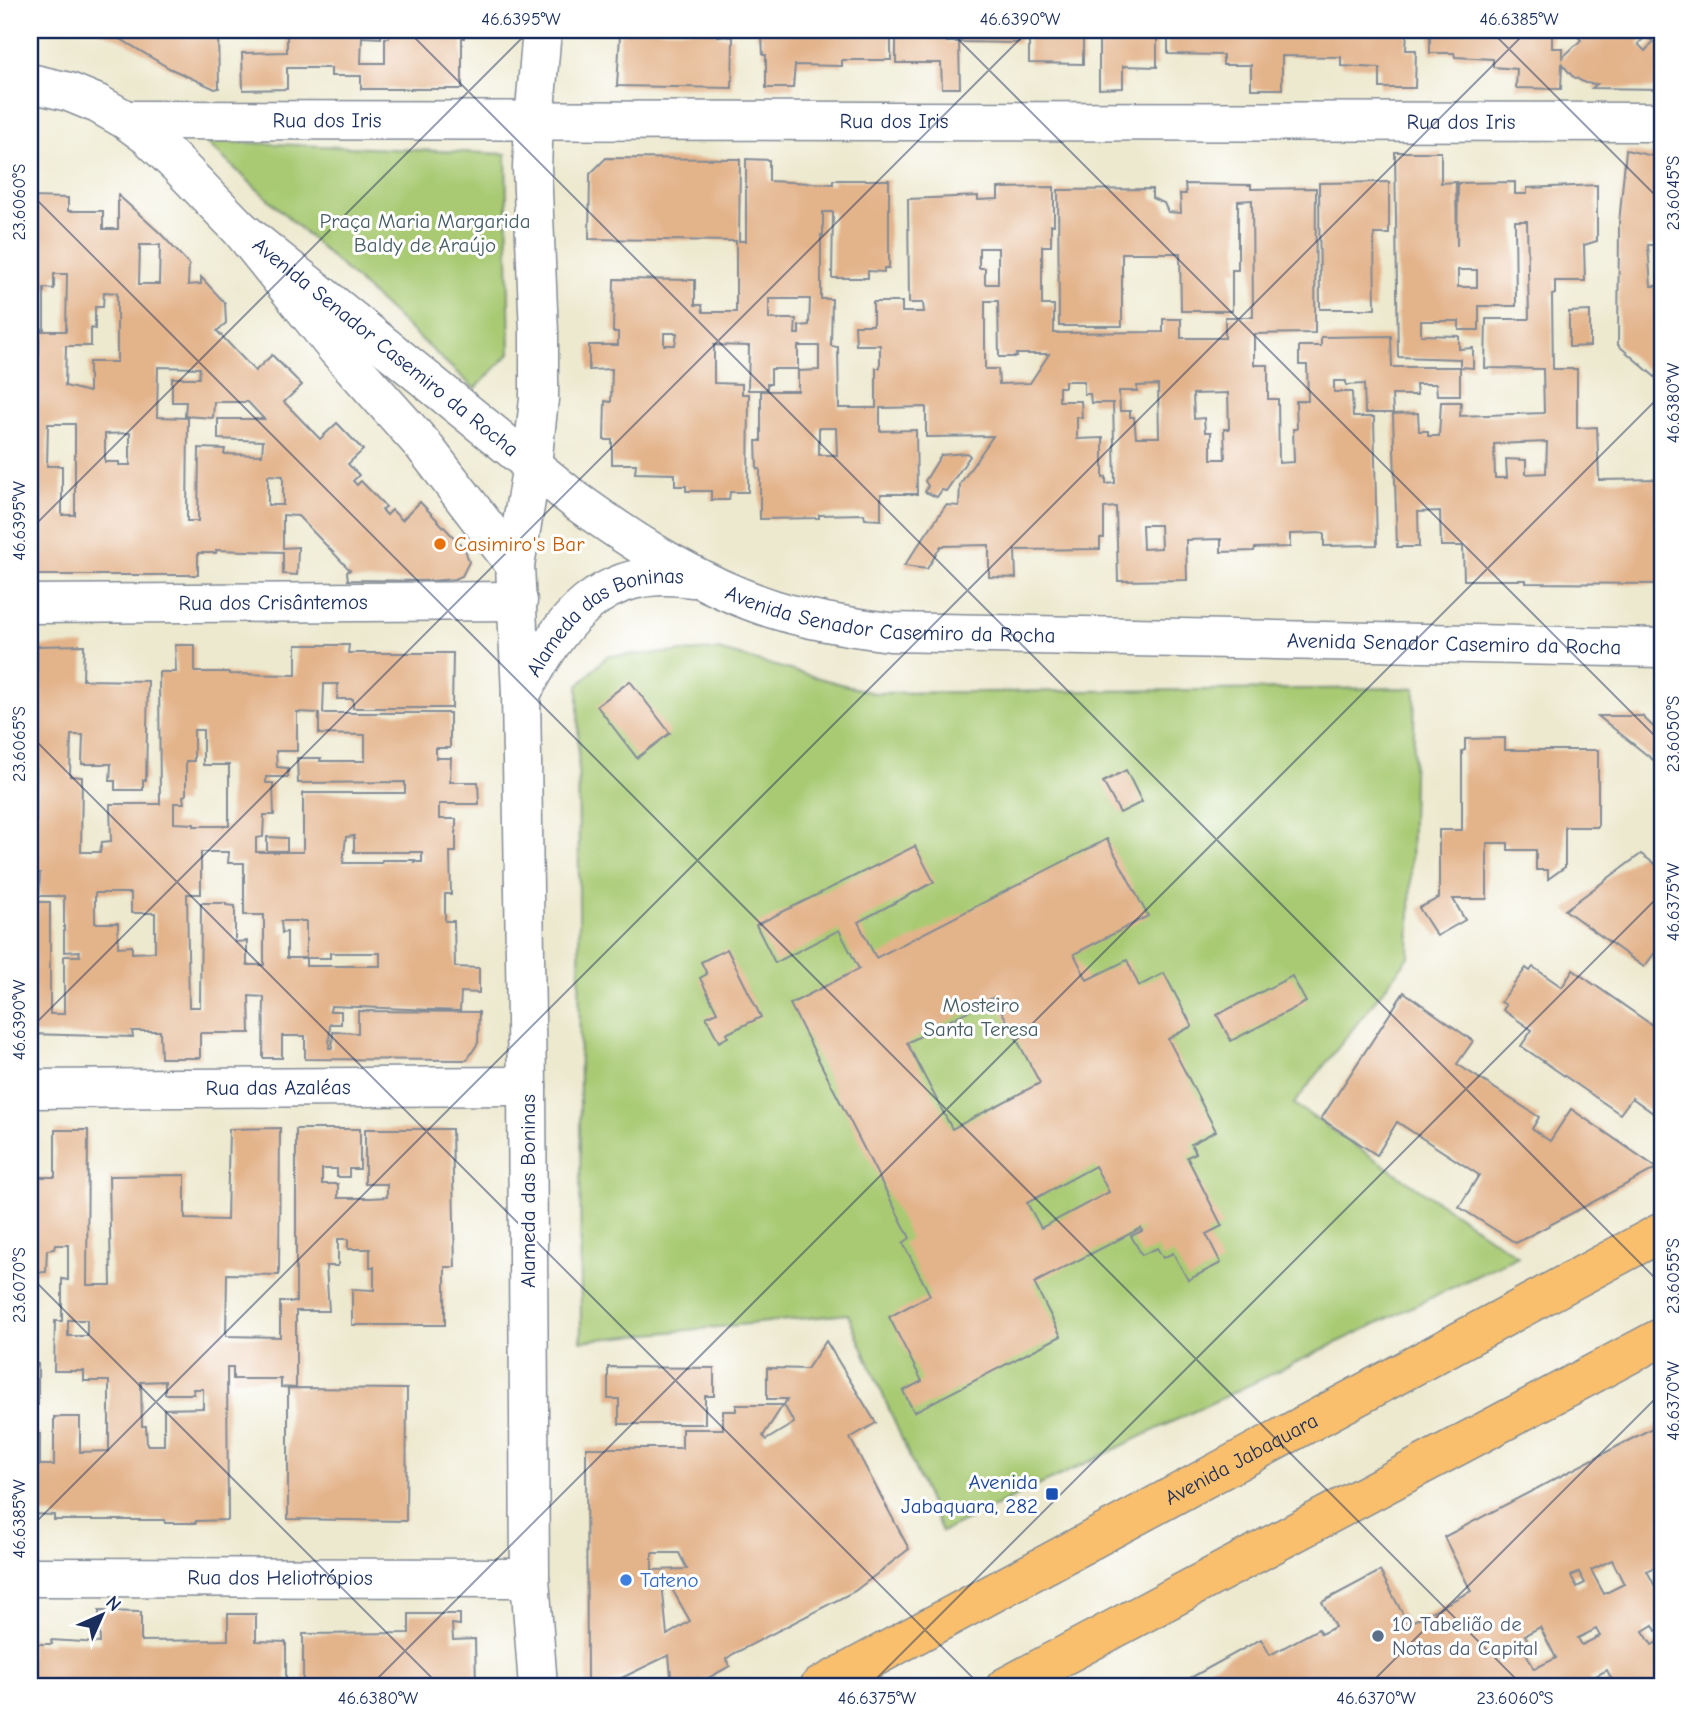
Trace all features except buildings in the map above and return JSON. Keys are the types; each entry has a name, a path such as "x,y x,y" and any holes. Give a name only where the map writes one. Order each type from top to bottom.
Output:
{"main road":[{"name":"Avenida Jabaquara","path":"819,1687 1662,1232"},
{"path":"1004,1687 1662,1337"}],"street":[{"name":"Alameda das Boninas","path":"538,1687 530,1577 527,1086 517,583 539,399 532,169 542,30"},
{"name":"Avenida Senador Casemiro da Rocha","path":"30,83 69,92 98,104 149,137 177,164 241,230 336,348 423,445 517,583"},
{"name":"Rua dos Iris","path":"126,120 1662,122"},
{"name":"Avenida Senador Casemiro da Rocha","path":"241,230 615,529 705,580 772,608 836,625 890,632 1662,648"},
{"name":"Alameda das Boninas","path":"521,695 556,635 585,605 621,582 652,575 705,580"},
{"name":"Rua dos Crisântemos","path":"30,604 517,583"},
{"name":"Rua das Azaléas","path":"30,1089 527,1086"},
{"name":"Rua dos Heliotrópios","path":"30,1577 530,1577"}],"green space":[{"name":"Praça Maria Margarida Baldy de Araújo","path":"205,141 506,154 510,353 475,389"},
{"name":"Mosteiro Santa Teresa","path":"718,650 873,693 1415,688 1409,957 1294,1104 1518,1256 942,1532 848,1314 581,1341 578,686 607,656"}],"place":[{"name":"Casimiro's Bar","path":"440,544"},
{"name":"Avenida Jabaquara, 282","path":"1052,1494"},
{"name":"Tateno","path":"626,1580"},
{"name":"10 Tabelião de Notas da Capital","path":"1378,1636"}]}
